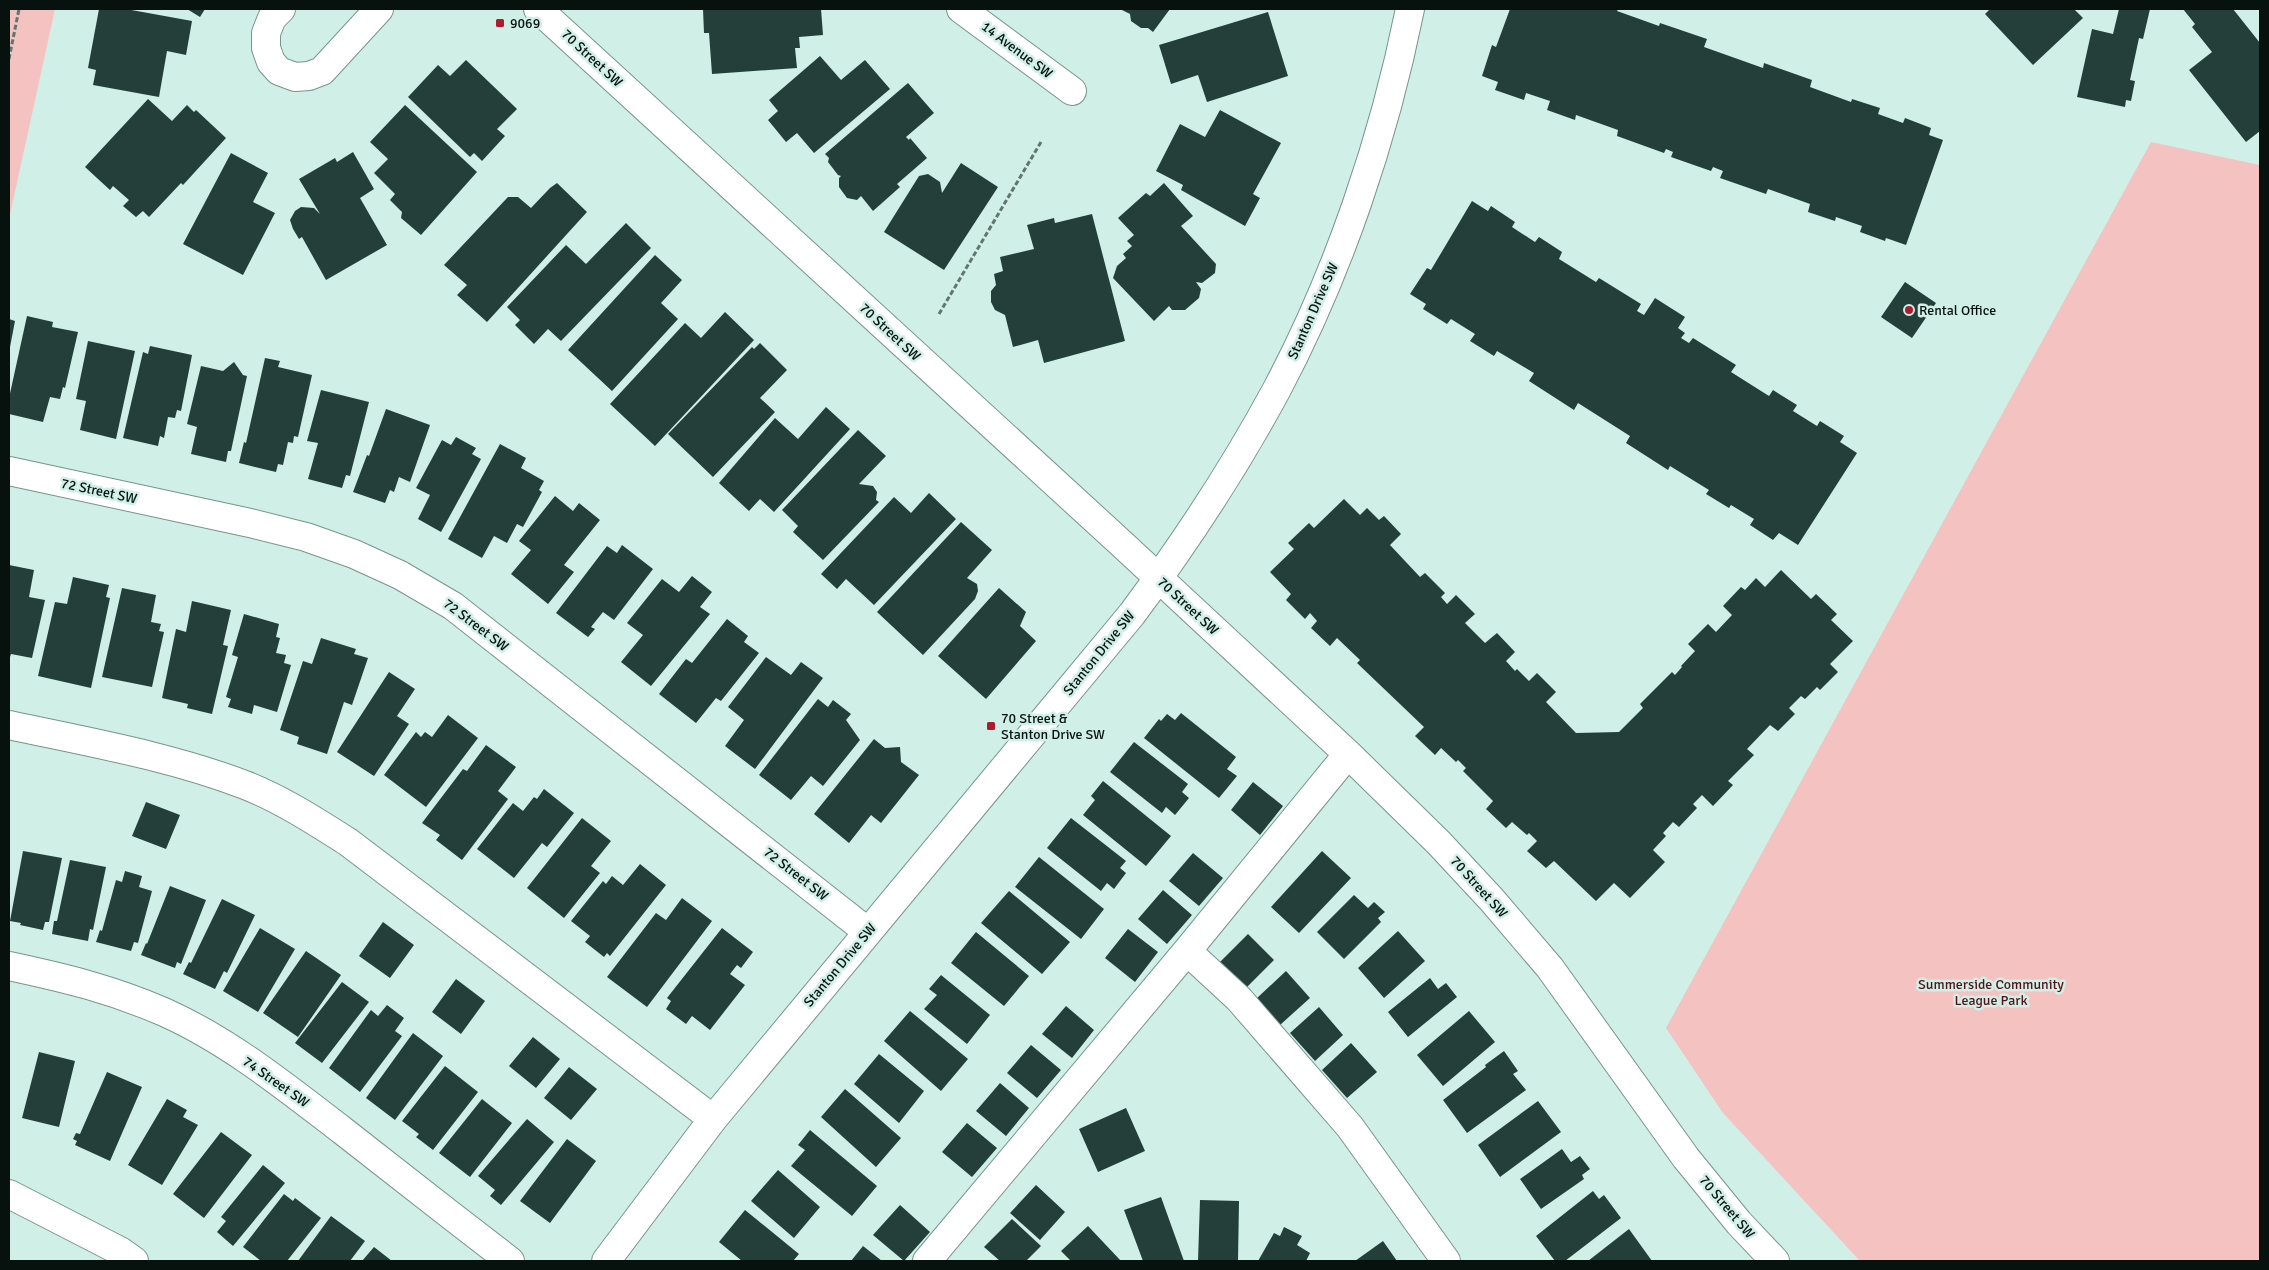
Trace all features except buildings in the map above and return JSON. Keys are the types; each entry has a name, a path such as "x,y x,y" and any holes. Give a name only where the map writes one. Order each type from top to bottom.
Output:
{"street":[{"path":"281,9 272,18 266,33 266,48 271,62 279,71 295,77 309,76 322,71 379,9"},
{"name":"70 Street SW","path":"538,9 1348,754 1438,843 1492,900 1550,968 1686,1158 1739,1223 1775,1261"},
{"name":"14 Avenue SW","path":"962,9 1072,91"},
{"name":"Stanton Drive SW","path":"606,1261 713,1119 1132,614 1158,578 1248,439 1277,389 1311,320 1348,229 1386,109 1410,9"},
{"name":"72 Street SW","path":"9,471 250,523 306,537 400,575 453,606 868,932"},
{"path":"9,725 154,756 246,785 306,815 348,842 713,1119"},
{"path":"927,1261 1187,951 1348,754"},
{"path":"1187,951 1239,999 1350,1127 1446,1261"},
{"name":"74 Street SW","path":"9,966 73,979 119,994 166,1013 211,1037 298,1096 510,1261"},
{"path":"9,1194 120,1250 134,1261"}],"path":[{"path":"9,59 19,9"},
{"path":"939,314 1041,142"}],"green space":[{"path":"9,9 55,9 9,219"},
{"name":"Summerside Community League Park","path":"2151,142 2260,165 2260,1261 1860,1261 1723,1113 1666,1028"}],"place":[{"name":"9069","path":"500,23"},
{"name":"Rental Office","path":"1909,310"},
{"name":"70 Street & Stanton Drive SW","path":"991,726"}]}
